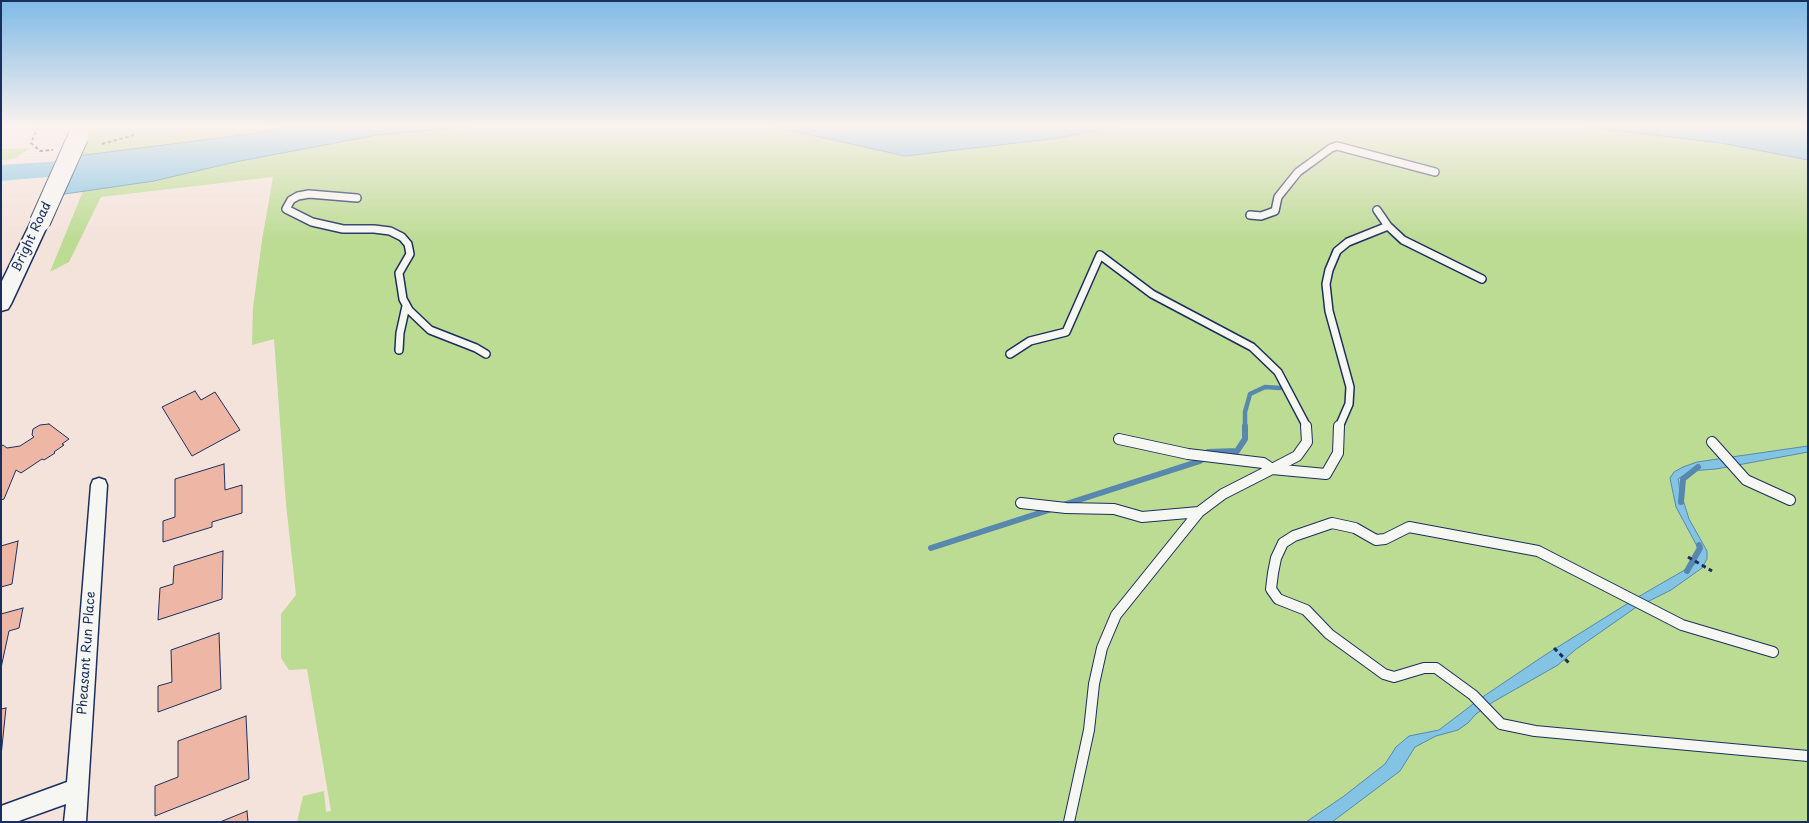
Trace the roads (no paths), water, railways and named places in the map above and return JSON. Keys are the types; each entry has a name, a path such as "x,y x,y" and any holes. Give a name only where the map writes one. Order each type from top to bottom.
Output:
{"main road":[{"name":"Bright Road","path":"1,304 66,164"}],"street":[{"name":"Pheasant Run Place","path":"75,822 99,485"},
{"path":"1,817 77,789"}],"lane":[{"path":"1250,215 1261,216 1275,211 1278,197 1298,172 1308,164"},
{"path":"1407,164 1436,172"},
{"path":"357,198 309,194 298,196 291,200 286,210 312,222 343,229 374,229 390,231 402,237 408,244 410,254 399,273 403,299 406,306 419,321 430,330 476,348 486,354"},
{"path":"1378,210 1388,226 1403,240 1482,279"},
{"path":"1119,439 1188,454 1263,463 1272,469 1326,474 1338,453 1339,426 1349,404 1350,386 1336,341 1329,311 1326,284 1329,270 1336,251 1348,242 1388,226"},
{"path":"1010,354 1030,341 1066,332 1100,254 1152,294 1252,347 1278,372 1306,427 1308,442 1297,456 1223,494 1199,512 1116,615 1102,648 1094,684 1089,730 1069,822"},
{"path":"399,350 400,333 406,306"},
{"path":"1712,442 1746,480 1790,500"},
{"path":"1021,503 1066,508 1114,509 1142,517 1199,512"},
{"path":"1773,652 1682,625 1538,552 1409,527 1385,539 1376,540 1355,528 1332,523 1294,536 1283,543 1276,558 1271,589 1278,599 1306,610 1329,634 1384,674 1394,676 1424,668 1436,668 1473,695 1501,724 1535,730 1808,756"}],"water":[{"path":"66,164 225,164 154,181 51,196"},
{"path":"1808,446 1808,452 1716,469 1690,471 1678,479 1689,519 1707,551 1707,559 1702,568 1671,590 1635,608 1575,650 1558,665 1493,702 1476,714 1468,723 1458,730 1436,736 1415,747 1400,771 1332,822 1306,822 1344,796 1385,764 1396,747 1409,736 1439,730 1481,698 1545,655 1638,597 1695,564 1699,552 1676,507 1670,478 1674,472 1697,462"}],"waterway":[{"path":"1,173 93,166"},
{"path":"1063,505 1200,461 1208,452 1237,451 1245,439 1245,412 1250,394 1265,387 1280,388"},
{"path":"1681,502 1683,479 1698,467"},
{"path":"931,548 1052,509"},
{"path":"1687,571 1700,548 1699,545"}]}
